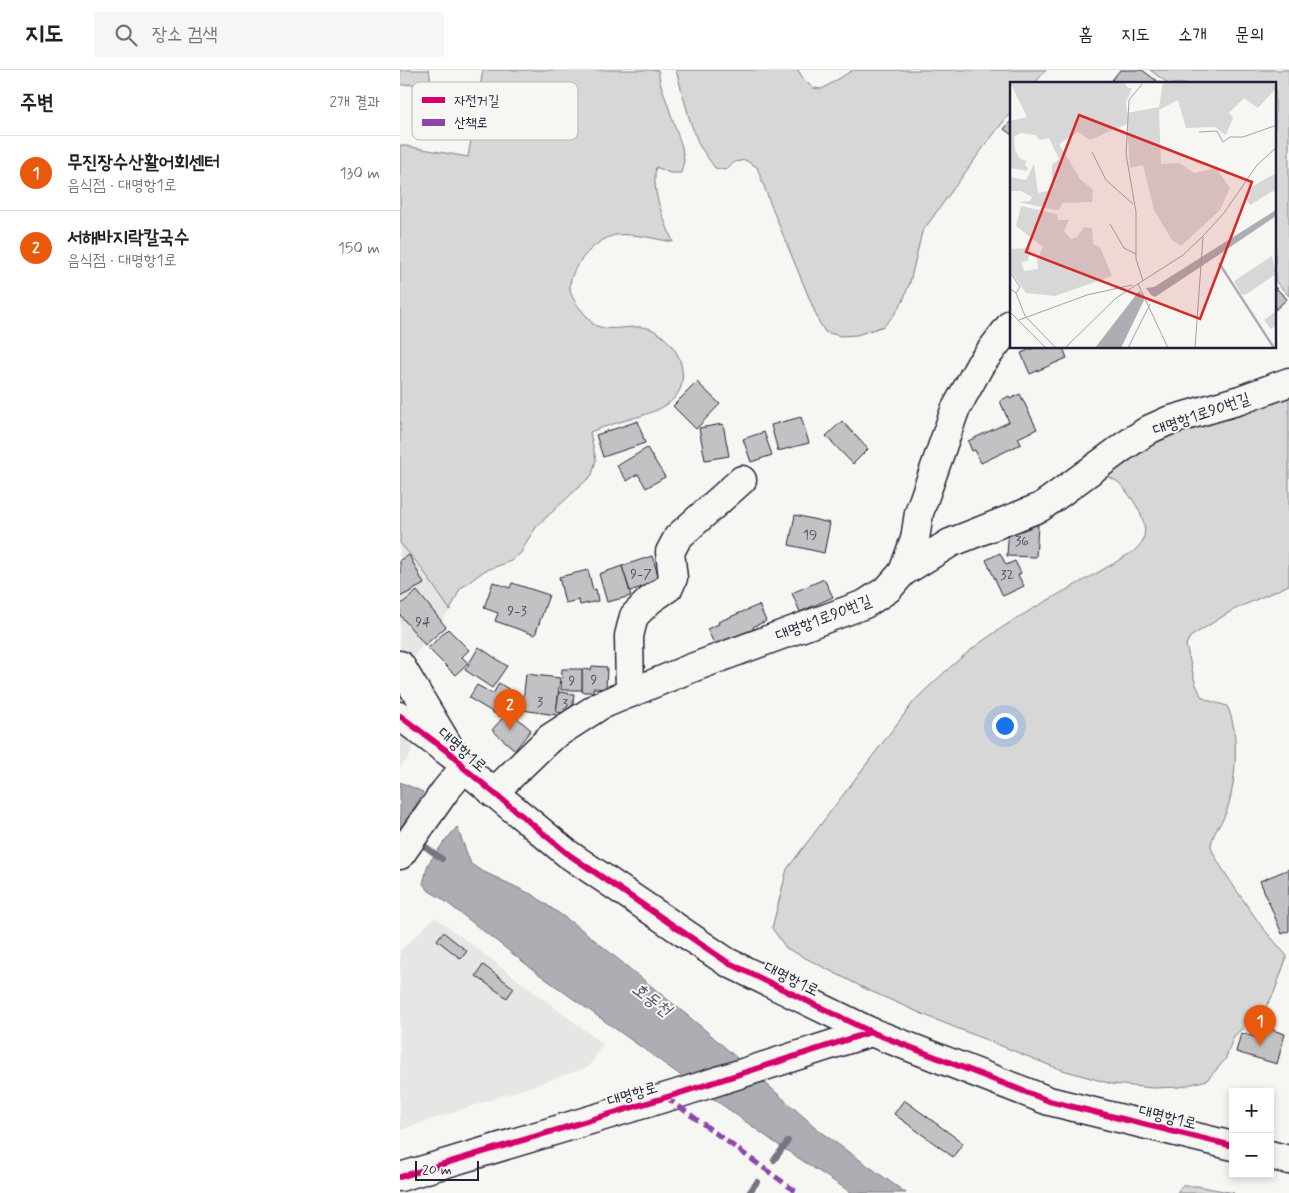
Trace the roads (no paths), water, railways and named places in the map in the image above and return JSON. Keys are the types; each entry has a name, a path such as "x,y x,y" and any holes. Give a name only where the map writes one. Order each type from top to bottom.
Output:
{"street":[{"path":"902,572 916,539 919,513 955,410 980,364 1010,326"},
{"name":"대명항1로90번길","path":"493,793 550,738 601,704 689,669 865,604 888,590 902,572 950,543 1041,507 1150,429 1168,421 1240,400 1289,382"},
{"path":"630,693 629,636 634,616 650,600 669,587 673,578 670,552 678,537 742,480"},
{"path":"400,665 459,762"},
{"name":"대명항1로","path":"400,716 459,762 493,793 568,854 727,962 872,1032 1049,1101 1229,1145"},
{"name":"대명항1로","path":"402,853 445,791 459,762"},
{"name":"대명항로","path":"400,1177 677,1094 872,1032"},
{"path":"1274,1156 1289,1160"}],"water":[{"path":"400,782 423,792 400,833"},
{"path":"457,827 471,864 533,895 581,929 704,1029 822,1133 906,1193 852,1193 777,1144 540,975 441,898 429,891 423,884 428,864"}],"waterway":[{"name":"호동천","path":"418,841 442,859"},
{"path":"774,1160 788,1141"},
{"path":"749,1193 757,1182"}],"place":[{"name":"서해바지락칼국수","path":"510,730"},
{"name":"무진장수산활어회센터","path":"1260,1046"}]}
